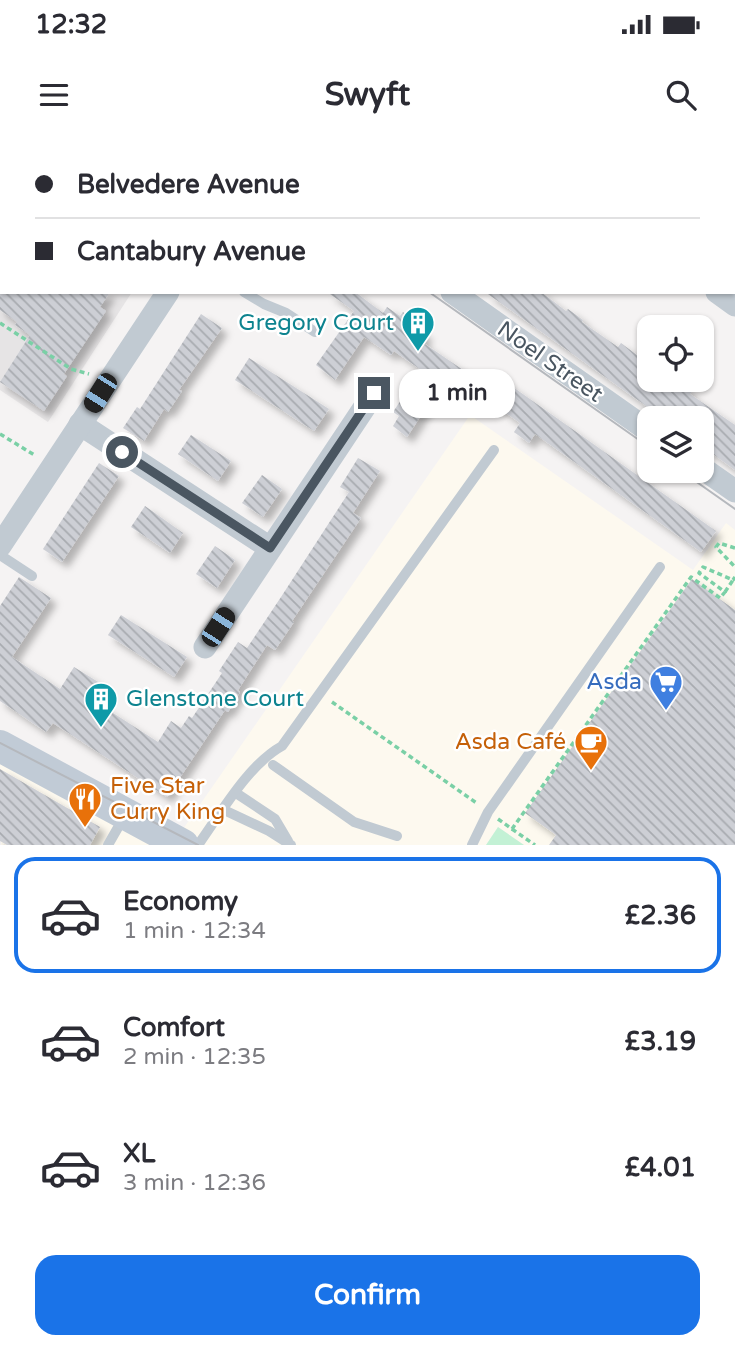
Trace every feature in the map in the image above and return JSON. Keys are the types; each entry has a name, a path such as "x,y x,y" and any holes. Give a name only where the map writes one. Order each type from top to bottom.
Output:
{"street":[{"path":"0,546 167,294"},
{"name":"Noel Street","path":"455,294 637,423"},
{"path":"720,294 735,305"},
{"path":"205,647 374,393"},
{"path":"80,424 270,548"},
{"path":"714,476 735,491"},
{"path":"0,746 183,845"}],"lane":[{"path":"247,294 286,313 315,332"},
{"path":"198,845 257,766 271,752 282,746 494,450"},
{"path":"0,555 32,576"},
{"path":"472,845 488,812 660,567"},
{"path":"273,765 354,822 397,836"},
{"path":"236,793 275,819 290,844"},
{"path":"224,810 290,844"},
{"path":"108,845 126,813"}],"path":[{"path":"0,323 71,369 82,370 97,378"},
{"path":"0,434 52,466"},
{"path":"735,548 719,543 716,547 735,568"},
{"path":"512,829 691,577 720,598 725,592 734,578 702,567 699,573 725,592"},
{"path":"320,693 535,845"}],"shaded area":[{"path":"0,294 131,294 48,422 0,390"},
{"path":"470,415 693,570 726,523 735,530 735,845 524,845 498,827 486,845 172,845"},
{"path":"0,759 162,845 1,845"}],"green space":[{"path":"498,827 524,845 486,845"}],"building":[{"path":"0,294 109,294 100,307 106,311 64,374 67,376 44,411 0,382 30,335 0,310"},
{"path":"330,294 358,294 383,313 387,307 400,316 403,312 417,323 414,326 427,335 422,342 472,376 457,396 441,385 407,437 393,426 399,416 393,412 421,370 394,351 391,355 364,337 335,380 316,365 354,311"},
{"path":"488,294 544,294 618,347 621,343 637,356 637,392 692,392 690,394 707,406 646,406"},
{"path":"201,314 222,328 179,390 182,391 168,412 164,409 144,441 123,428 137,407 140,409"},
{"path":"249,358 329,409 314,431 235,380"},
{"path":"496,375 637,475 637,483 648,483 716,531 701,552 535,434 529,443 514,432 520,423 482,396"},
{"path":"714,411 735,425 735,470 714,455"},
{"path":"191,435 231,461 218,481 178,454"},
{"path":"358,458 380,471 353,513 361,518 275,650 267,645 238,690 240,692 228,712 225,710 167,797 53,723 46,732 0,701 0,606 19,577 51,598 12,657 60,689 74,667 103,685 93,700 158,742 171,721 181,728 189,716 192,718 222,673 219,671 238,642 247,648 281,597 349,492 340,487"},
{"path":"99,463 119,476 62,562 43,549"},
{"path":"262,475 282,489 263,517 242,503"},
{"path":"145,506 183,533 170,553 131,527"},
{"path":"215,546 235,560 217,588 196,574"},
{"name":"Asda","path":"692,579 735,610 735,845 549,845 556,835 525,813"},
{"path":"121,615 187,657 174,677 108,635"},
{"path":"0,769 100,827 90,845 7,845 0,841"}],"tram line":[{"path":"432,294 637,439"},
{"path":"698,483 735,509"},
{"path":"0,743 198,845"}],"place":[{"name":"Gregory Court","path":"418,353"},
{"name":"Asda","path":"666,712"},
{"name":"Glenstone Court","path":"101,729"},
{"name":"Asda Café","path":"591,772"},
{"name":"Five Star Curry King","path":"85,829"}],"route":[{"path":"122,452 270,548 374,393"}]}
